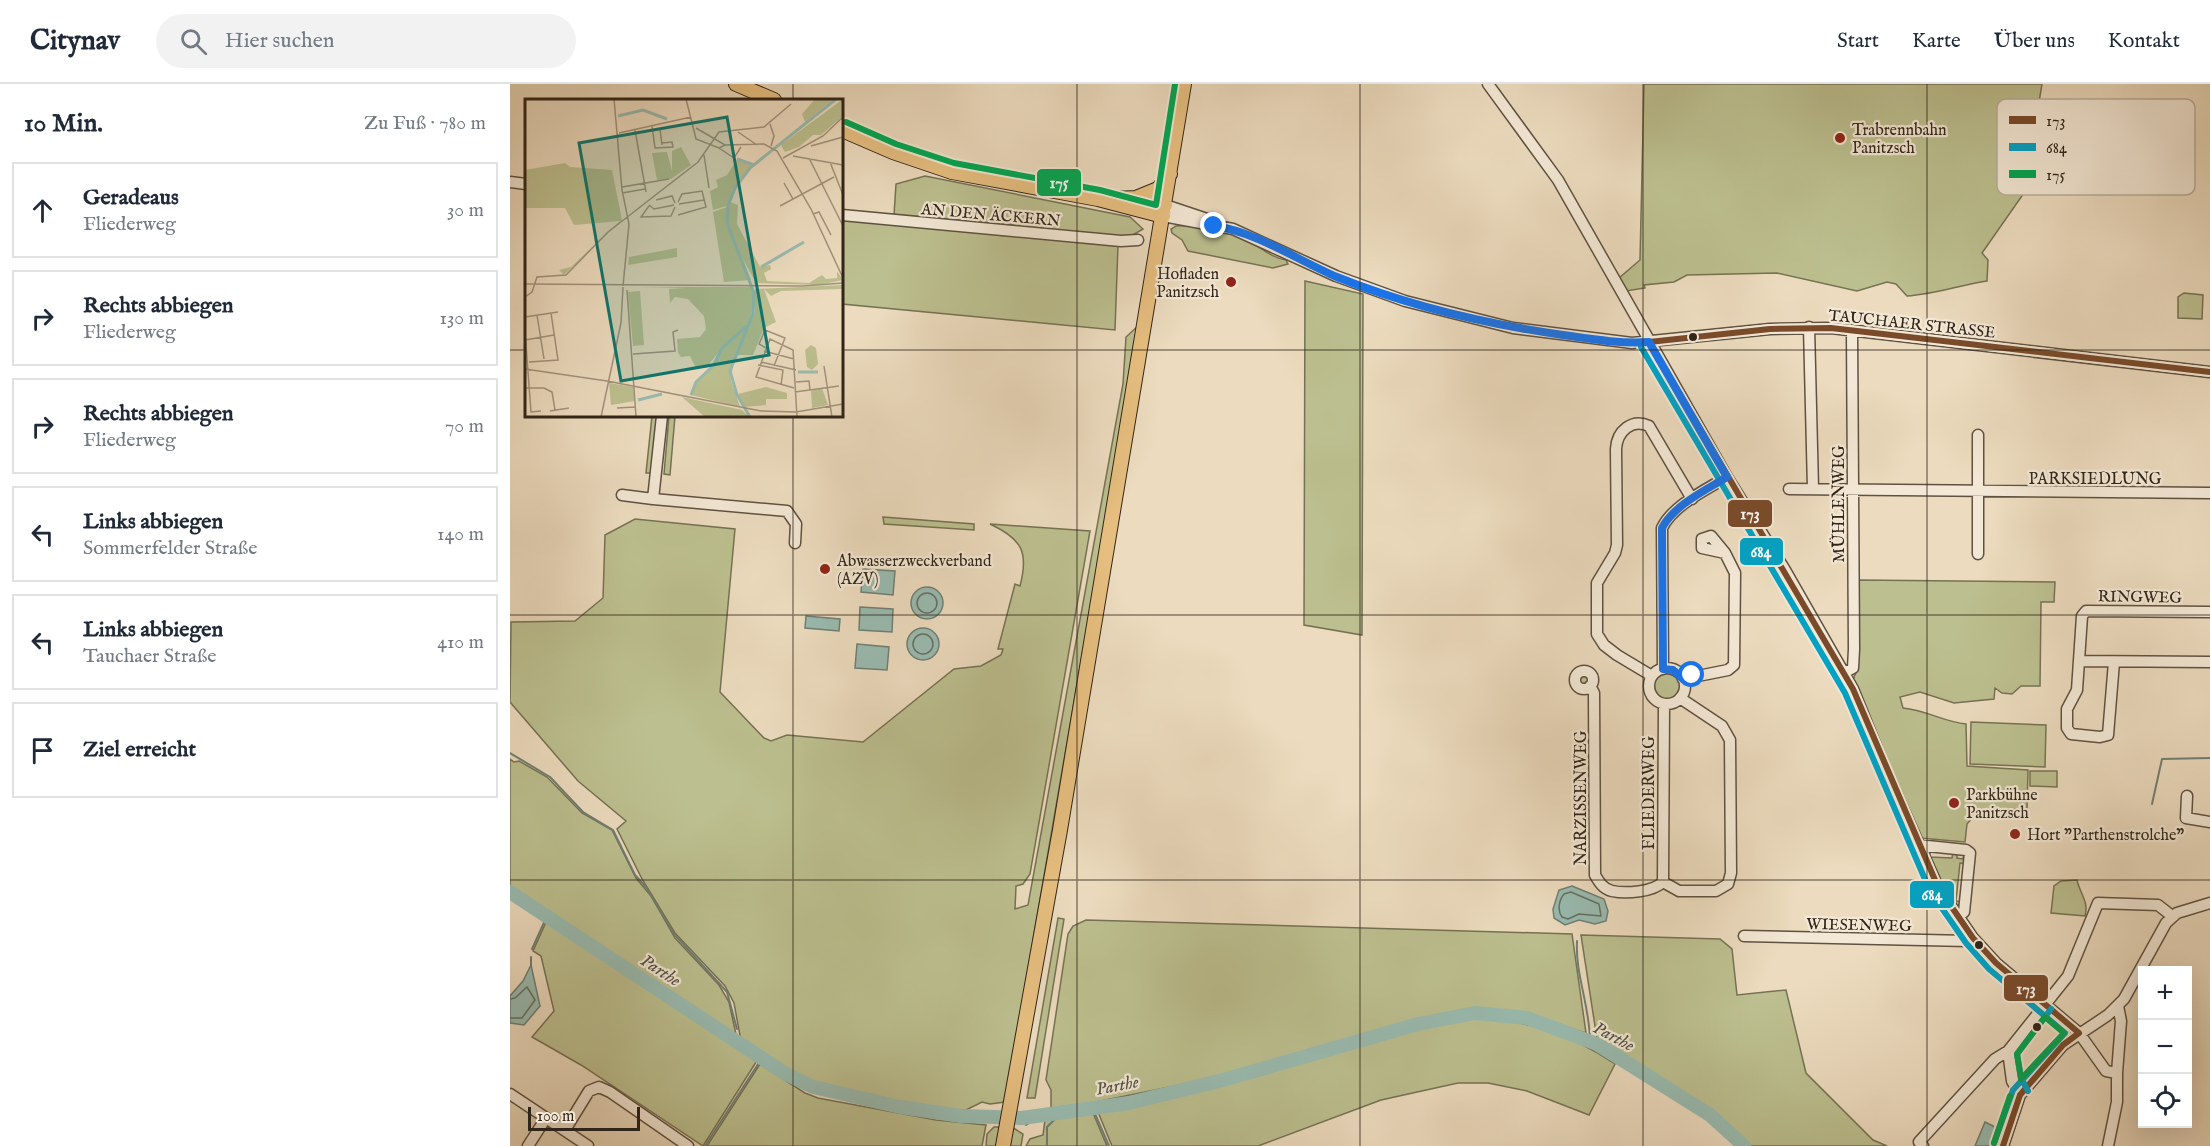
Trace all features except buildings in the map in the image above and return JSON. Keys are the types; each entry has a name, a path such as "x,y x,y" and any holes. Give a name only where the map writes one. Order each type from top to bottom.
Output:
{"main road":[{"path":"736,84 772,99"},
{"path":"1004,1141 1060,830 1184,84"},
{"path":"843,130 893,152 952,172 1164,211"},
{"path":"1098,199 1136,198 1158,189 1170,174"},
{"path":"1136,198 1164,211"}],"street":[{"path":"1488,84 1558,180 1727,477 1853,689 1918,845 1938,887 1973,938 2004,971 2079,1033 2106,1071 2117,1073"},
{"path":"510,182 525,184"},
{"name":"TAUCHAER STRASSE","path":"1164,211 1233,229 1336,276 1405,302 1513,328 1613,342 1649,342 1809,327 1852,330 2210,372"},
{"name":"AN DEN ÄCKERN","path":"843,215 1120,241 1138,240"},
{"path":"1809,327 1813,489"},
{"name":"MÜHLENWEG","path":"1844,673 1853,668 1854,649 1852,330"},
{"path":"653,499 662,417"},
{"path":"1652,676 1617,655 1604,645 1597,634 1597,583 1615,553 1617,545 1616,449 1618,438 1624,429 1635,424 1649,426 1692,499"},
{"path":"1978,435 1978,554"},
{"path":"1663,669 1662,528 1670,517 1692,499 1727,477"},
{"name":"PARKSIEDLUNG","path":"1789,489 2210,493"},
{"path":"622,495 787,511 796,524 795,543"},
{"path":"1683,679 1728,670 1734,665 1735,573 1725,554"},
{"name":"RINGWEG","path":"2114,662 2108,735 2076,736 2068,730 2067,709 2077,693 2082,616 2086,611 2210,612"},
{"path":"2080,661 2210,662"},
{"path":"1663,669 1673,670 1683,679 1684,689 1680,698 1664,704 1651,694 1649,683 1652,676 1663,669"},
{"name":"NARZISSENWEG","path":"1590,686 1594,693 1595,874 1600,885 1612,891 1656,888 1663,882"},
{"path":"1663,882 1678,891 1716,891 1725,887 1731,873 1730,740 1722,726 1680,698"},
{"name":"FLIEDERWEG","path":"1663,882 1664,704"},
{"path":"2187,796 2186,818 2210,822"},
{"path":"1918,845 1966,850 1970,853 1964,912 1958,916"},
{"path":"1923,1146 1919,1142 1995,1059 2008,1051 2074,966 2098,903 2158,905 2172,916"},
{"path":"2003,1146 2020,1095 2063,1045 2118,1006 2172,916 2210,903"},
{"name":"WIESENWEG","path":"1744,936 1968,941 1973,938"},
{"path":"2108,1146 2117,1102 2121,1021 2118,1006"},
{"path":"2008,1051 2012,1082 2020,1095"},
{"path":"565,1130 589,1091 599,1087 610,1092 688,1146"},
{"path":"510,1094 588,1146"},
{"path":"528,1146 546,1119"}],"green space":[{"name":"Trabrennbahn Panitzsch","path":"1644,84 2042,84 2040,99 1997,99 1997,195 2023,195 1982,253 1988,260 1987,281 1907,296 1896,284 1887,282 1857,291 1777,273 1687,275 1674,282 1644,285 1645,288 1626,291 1618,279 1640,260"},
{"path":"925,176 1130,217 1143,229 1131,236 1117,236 894,215 896,184"},
{"path":"843,220 1118,245 1115,330 843,304"},
{"path":"1176,226 1204,227 1232,234 1286,260 1288,264 1273,268 1188,251 1182,240 1172,233 1171,229"},
{"path":"1305,281 1363,294 1362,635 1304,625"},
{"path":"2184,293 2203,295 2202,319 2178,318 2178,297"},
{"path":"1139,325 1005,1102 990,1104 982,1102 962,1112 914,1107 812,1084 741,1041 734,1003 725,986 675,933 642,879 617,829 626,821 578,781 510,702 511,622 575,621 603,598 605,535 635,519 735,529 720,692 764,738 771,741 787,735 863,742 954,669 981,666 1001,655 1003,649 998,649 1015,584 1020,586 1024,564 1023,555 1016,541 990,524 1090,531 1030,874 1023,884 1016,886 1015,909 1028,905 1123,384 1126,337"},
{"path":"652,417 658,417 653,473 646,473"},
{"path":"669,417 675,417 670,475 664,474"},
{"path":"883,517 974,524 974,530 884,524"},
{"path":"1858,580 2055,582 2054,602 2041,602 2040,686 2021,686 2012,694 2002,693 1995,688 1994,699 1954,703 1920,692 1900,697 1903,708 1966,724 1967,766 2028,770 2027,808 2001,810 1994,818 1973,817 1967,824 1965,842 1920,838 1853,680 1858,667"},
{"path":"1583,671 1589,674 1592,680 1589,686 1583,689 1577,686 1574,680 1577,674"},
{"path":"1667,674 1676,678 1680,687 1676,696 1667,700 1658,696 1654,687 1658,678"},
{"path":"1971,722 2046,725 2045,767 1970,764"},
{"path":"510,759 514,762 519,761 547,777 582,813 612,830 636,878 651,896 675,938 719,985 729,1002 737,1039 510,887"},
{"path":"2030,771 2057,771 2057,787 2030,786"},
{"path":"1926,850 1930,850 1930,857 1952,858 1953,852 1957,852 1957,858 1963,859 1964,853 1966,855 1966,864 1960,863 1956,901 1962,902 1962,906 1958,910 1941,885"},
{"path":"2077,880 2085,902 2085,916 2051,913 2054,886 2061,881"},
{"path":"1058,918 1064,919 1035,1098 1027,1098"},
{"path":"547,920 758,1059 703,1146 581,1065 532,1037 554,1011 541,956 533,951"},
{"path":"1086,920 1572,934 1586,1033 1533,1017 1468,1010 1422,1019 1234,1074 1051,1111 1051,1090 1046,1080 1068,934 1073,926"},
{"path":"1581,935 1720,939 1732,949 1737,995 1786,990 1806,1073 1873,1140 1887,1146 1749,1146 1712,1111 1597,1039"},
{"path":"1474,1016 1513,1022 1548,1031 1581,1044 1615,1064 1589,1115 1527,1091 1488,1083 1458,1083 1381,1100 1258,1146 1112,1146 1098,1112 1139,1104 1434,1024"},
{"path":"760,1064 805,1093 818,1098 936,1120 986,1125 982,1146 707,1146"},
{"path":"1093,1113 1107,1146 1026,1146 1030,1139 1043,1135 1045,1120"},
{"path":"994,1127 1000,1127 998,1146 986,1146 987,1134"},
{"path":"1012,1127 1023,1134 1021,1146 1008,1146"}],"water":[{"path":"863,569 895,571 893,595 861,592"},
{"path":"927,587 939,591 943,603 939,615 927,619 915,615 911,603 915,591"},
{"path":"860,607 893,609 892,632 859,630"},
{"path":"806,616 840,619 839,631 805,628"},
{"path":"923,628 935,632 939,644 935,656 923,660 911,656 907,644 911,632"},
{"path":"857,644 889,647 887,670 855,668"},
{"path":"1572,886 1604,899 1608,911 1606,921 1595,924 1579,920 1565,925 1554,918 1553,909 1559,890"},
{"path":"531,965 540,1006 524,1025 510,1023 510,996 523,981"},
{"path":"1985,1122 1999,1129 1995,1146 1975,1146"}],"waterway":[{"path":"510,753 550,777 583,812 613,830 635,875 646,887 674,934 727,992 737,1029"},
{"path":"2152,804 2162,759 2210,758"},
{"name":"Parthe","path":"510,892 786,1074 813,1087 900,1107 961,1116 1022,1118 1129,1103 1223,1080 1418,1024 1475,1013 1527,1018 1597,1044 1710,1115 1744,1146"},
{"path":"532,949 547,916"},
{"path":"1577,941 1578,966 1588,1016 1590,1041"},
{"path":"531,957 531,965"},
{"name":"Parthe","path":"739,1038 740,1043"},
{"path":"705,1146 762,1058"},
{"path":"1093,1109 1109,1146"},
{"path":"1047,1146 1047,1127 1061,1113"},
{"name":"Parthe","path":"1026,1125 1038,1116"}],"transit line":[{"name":"175","path":"846,122 896,144 954,163 1100,190 1156,205 1175,84"},
{"name":"173","path":"2003,1146 2020,1095 2063,1045 2079,1033 1996,963 1973,938 1938,887 1853,689 1649,342 1770,329 1831,328 2210,372"},
{"name":"684","path":"1641,347 1845,693 1930,891 1966,943 1989,969 2065,1033 2013,1090 1994,1143"},
{"name":"684","path":"2028,1091 2021,1078 2017,1054 2051,1009"},
{"name":"175","path":"2045,1017 2064,1033 2021,1079 2017,1054 2045,1017"},
{"name":"175","path":"1994,1143 2010,1096"}],"place":[{"name":"Trabrennbahn Panitzsch","path":"1840,138"},
{"name":"Hofladen Panitzsch","path":"1231,282"},
{"name":"Abwasserzweckverband (AZV)","path":"825,569"},
{"name":"Parkbühne Panitzsch","path":"1954,803"},
{"name":"Hort \"Parthenstrolche\"","path":"2015,834"}],"route":[{"path":"1214,226 1233,229 1336,276 1405,302 1513,328 1613,342 1649,342 1666,367 1727,477 1692,499 1665,521 1662,528 1663,669 1679,673 1683,679 1692,675"}]}
